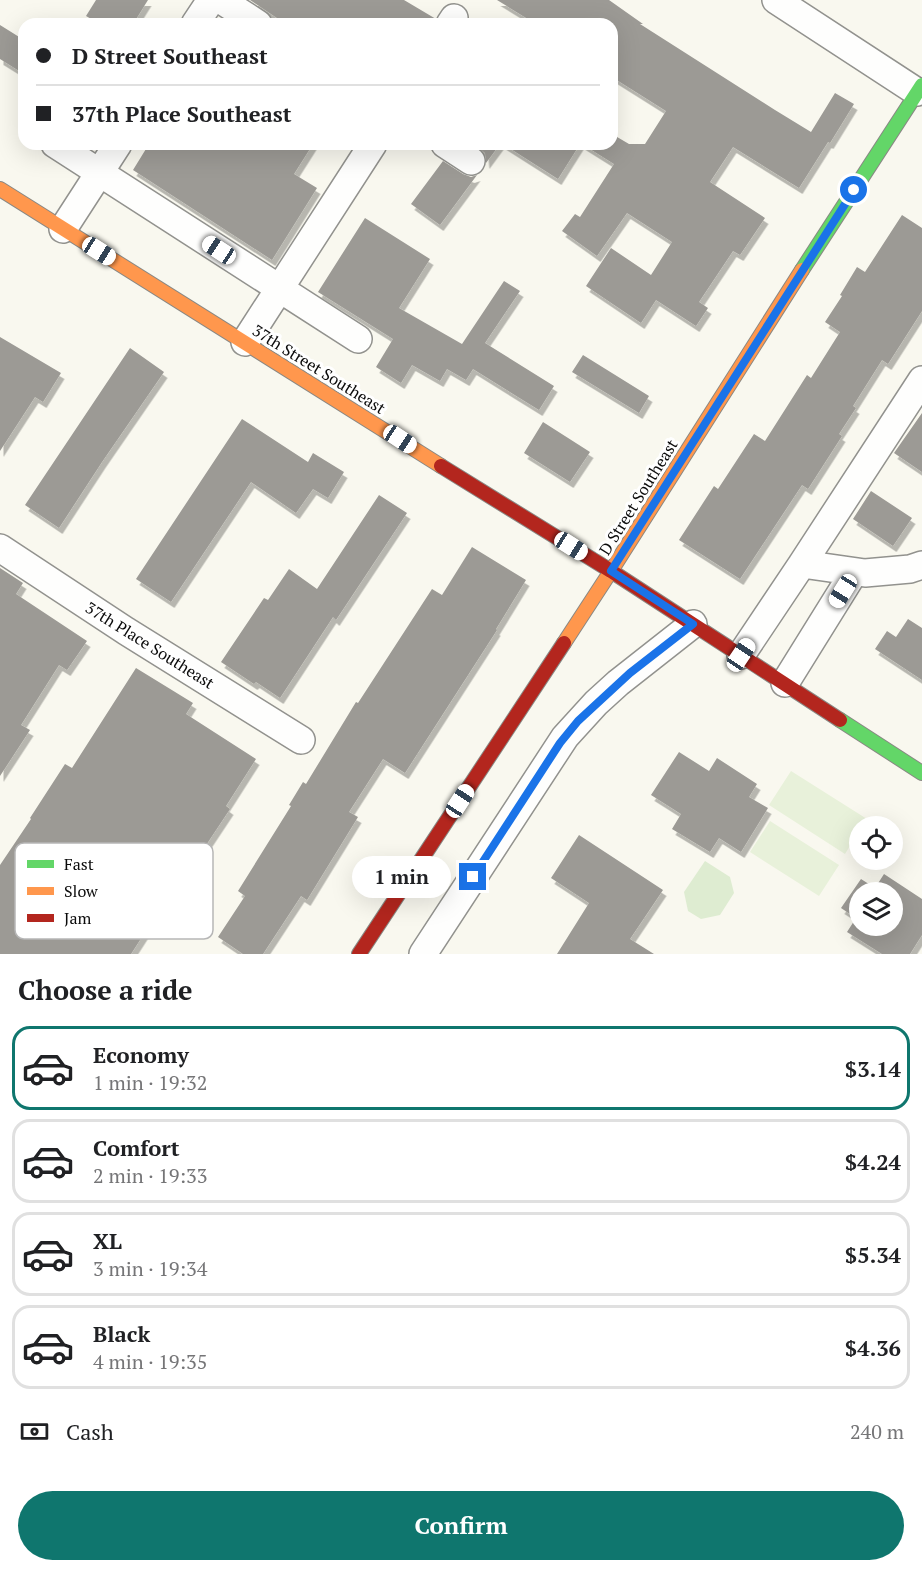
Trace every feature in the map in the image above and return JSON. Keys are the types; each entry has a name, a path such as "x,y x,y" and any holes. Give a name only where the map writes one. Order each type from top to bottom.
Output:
{"street":[{"path":"199,18 211,0"},
{"path":"221,0 249,18"},
{"path":"776,0 920,88"},
{"name":"D Street Southeast","path":"359,954 611,571 920,88"},
{"path":"64,150 358,339"},
{"path":"63,229 114,150"},
{"path":"245,342 369,150"},
{"path":"454,150 471,161"},
{"name":"37th Street Southeast","path":"0,189 611,571 922,773"},
{"path":"741,655 922,380"},
{"name":"37th Place Southeast","path":"0,548 126,631 301,740"},
{"path":"802,564 865,573 910,569 922,565"},
{"path":"784,683 854,572"},
{"path":"423,954 560,743 596,703 618,683 693,624"}],"green space":[{"path":"791,771 862,816 849,816 849,847 845,854 769,805"},
{"path":"770,821 839,865 819,896 750,852"},
{"path":"705,861 730,877 734,893 720,915 701,919 688,911 684,892"}],"building":[{"path":"96,0 148,0 137,18 90,18 86,16"},
{"path":"250,0 404,0 434,18 277,18"},
{"path":"497,0 609,0 643,24 640,24 811,132 835,93 854,104 799,188 733,147 710,182 765,218 740,255 733,251 699,302 708,308 696,326 656,300 641,323 586,286 611,248 651,275 672,242 627,213 597,256 562,231 575,214 580,217 614,164 592,150 618,150 618,138 629,144 645,144 666,111 618,81 618,18 526,18"},
{"path":"0,25 18,36 18,70 0,59"},
{"path":"145,150 309,150 294,174 317,188 272,260 133,170"},
{"path":"481,150 496,150 486,163 485,153"},
{"path":"512,150 576,150 558,179"},
{"path":"443,161 463,174 471,177 477,175 440,225 411,204"},
{"path":"902,215 922,228 922,311 888,364 882,360 853,406 856,408 839,434 842,436 808,489 802,485 740,579 679,540 714,486 718,489 754,434 765,441 807,375 811,378 840,332 825,322 842,296 840,295 857,267 865,272"},
{"path":"365,218 430,259 399,308 462,344 504,281 520,291 485,343 554,386 539,410 473,369 466,380 447,369 440,381 412,365 401,383 376,367 393,339 318,292"},
{"path":"0,337 61,373 43,402 35,397 0,451"},
{"path":"130,348 164,372 59,528 25,505"},
{"path":"583,355 649,396 639,413 572,372"},
{"path":"922,413 922,472 894,453"},
{"path":"242,419 308,462 313,453 344,472 328,498 313,489 296,513 251,482 171,602 136,579"},
{"path":"543,422 590,452 570,482 524,453"},
{"path":"871,491 912,518 893,546 853,519"},
{"path":"379,495 407,513 336,620 333,617 280,698 221,662 264,598 268,600 289,569 317,589"},
{"path":"472,547 526,580 497,630 405,773 383,759 349,812 358,817 307,900 301,896 263,954 243,954 218,937 245,896 238,891 291,806 289,805 303,782 306,784 356,702 358,703 432,589 442,595"},
{"path":"0,568 23,583 16,594 87,641 67,670 59,665 21,725 30,730 0,776"},
{"path":"908,619 922,628 922,680 875,649 887,631 896,637"},
{"path":"136,668 193,703 186,714 256,759 226,806 230,809 207,843 15,843 15,939 141,939 131,954 0,954 0,865 65,764 72,768"},
{"path":"679,752 709,771 717,758 757,784 749,797 768,808 741,852 719,838 710,852 672,829 681,814 651,795"},
{"path":"579,835 663,890 630,939 654,954 557,954 589,903 551,878"},
{"path":"884,874 896,882 879,882"},
{"path":"903,886 922,899 922,935 910,954 882,954 853,936 903,936"},
{"path":"849,896 849,913 841,908"}],"traffic: fast":[{"path":"802,270 922,85"},
{"path":"840,720 922,773"}],"traffic: slow":[{"path":"0,189 441,466"},
{"path":"564,643 802,270"}],"traffic: jam":[{"path":"441,466 611,571 840,720"},
{"path":"359,954 564,643"}],"route":[{"path":"473,877 560,743 578,721 630,673 693,624 611,571 854,190"}]}
